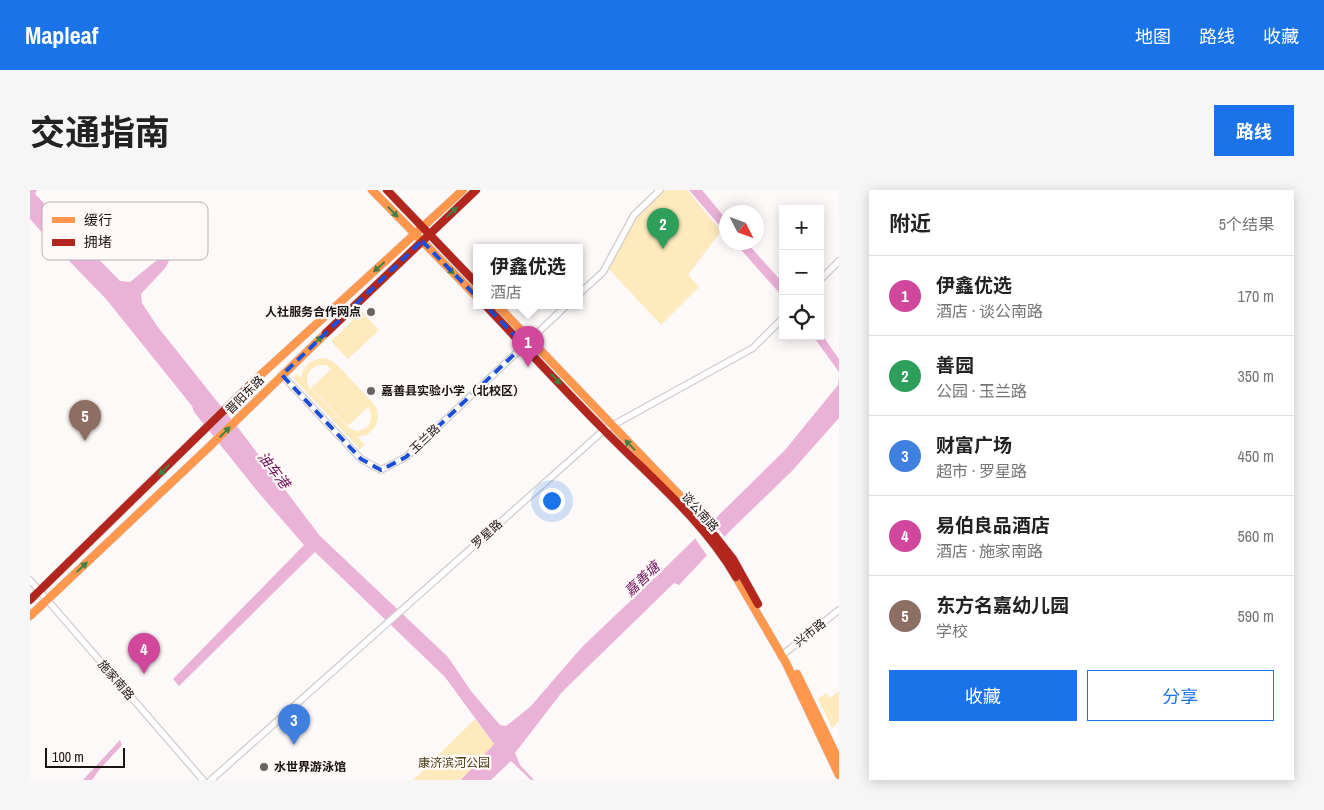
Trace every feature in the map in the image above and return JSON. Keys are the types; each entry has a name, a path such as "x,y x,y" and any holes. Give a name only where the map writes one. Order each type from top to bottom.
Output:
{"main road":[{"path":"372,190 473,293"},
{"path":"387,190 473,280"},
{"name":"晋阳东路","path":"30,600 233,402 463,190"},
{"name":"晋阳东路","path":"30,616 476,190"},
{"name":"谈公南路","path":"489,309 527,342 611,426 698,519 731,562 784,654 839,761"},
{"name":"谈公南路","path":"500,309 604,430 698,519"},
{"name":"谈公南路","path":"784,654 839,775"}],"street":[{"path":"583,290 603,272 634,215 660,190"},
{"path":"824,276 839,261"},
{"name":"玉兰路","path":"282,375 361,459 381,470 406,457 563,309"},
{"name":"罗星路","path":"211,780 604,430 752,348 779,322"},
{"name":"施家南路","path":"30,580 202,780"},
{"name":"兴市路","path":"784,654 839,610"}],"highlighted area":[{"path":"422,241 524,345 406,457 381,470 361,459 282,375"}],"green space":[{"path":"664,190 687,190 719,229 719,234 688,275 699,287 661,325 608,268 636,216"},
{"path":"362,312 379,330 348,359 331,341"},
{"path":"318,359 328,359 336,364 374,404 377,410 378,419 375,427 367,435 357,437 365,445 360,449 293,378 297,374 301,378 305,367","holes":["326,365 331,369 311,388 348,426 368,407 371,412 371,418 366,428 357,431 349,428 309,387 308,373 316,366"]},
{"path":"839,691 839,721 832,728 818,699 826,693 830,698"},
{"name":"康济滨河公园","path":"475,719 494,744 461,780 413,780"}],"shaded area":[{"path":"30,190 37,190 35,194 43,202 42,232 30,219"},
{"path":"689,190 702,190 719,211 719,225"},
{"path":"741,250 753,250 779,279 779,292"},
{"path":"68,260 99,260 120,281 130,282 157,260 169,260 166,267 141,294 142,303 157,326 239,429 320,536 448,657 471,691 500,725 506,726 530,707 582,647 785,450 838,385 839,377 839,418 792,471 731,530 679,585 674,583 562,692 515,753 520,765 534,780 531,780 511,761 491,780 461,780 494,744 445,677 315,552 179,686 173,679 304,545 258,492 106,299"},
{"path":"824,338 839,359 839,372 816,340 824,340"},
{"path":"120,740 122,745 92,780 83,780"}],"pier":[{"path":"711,519 726,539 708,557 694,537"}],"traffic: slow":[{"path":"372,190 473,293"},
{"path":"254,381 463,190"},
{"path":"501,309 687,503"},
{"path":"30,616 209,447 326,333"},
{"path":"736,577 786,663 839,775"},
{"path":"797,674 839,761"}],"traffic: jam":[{"path":"387,190 473,280"},
{"path":"326,333 476,190"},
{"path":"489,309 589,415 692,518 723,556 736,577"},
{"path":"30,600 254,381"},
{"path":"687,503 733,559 758,604"}],"place":[{"name":"善园","path":"663,249"},
{"name":"人社服务合作网点","path":"371,312"},
{"name":"伊鑫优选","path":"528,367"},
{"name":"嘉善县实验小学（北校区）","path":"371,391"},
{"name":"东方名嘉幼儿园","path":"85,441"},
{"name":"易伯良品酒店","path":"144,674"},
{"name":"财富广场","path":"294,745"},
{"name":"水世界游泳馆","path":"264,767"}],"water label":[{"name":"油车港","path":"274,470"},
{"name":"嘉善塘","path":"642,579"}]}
